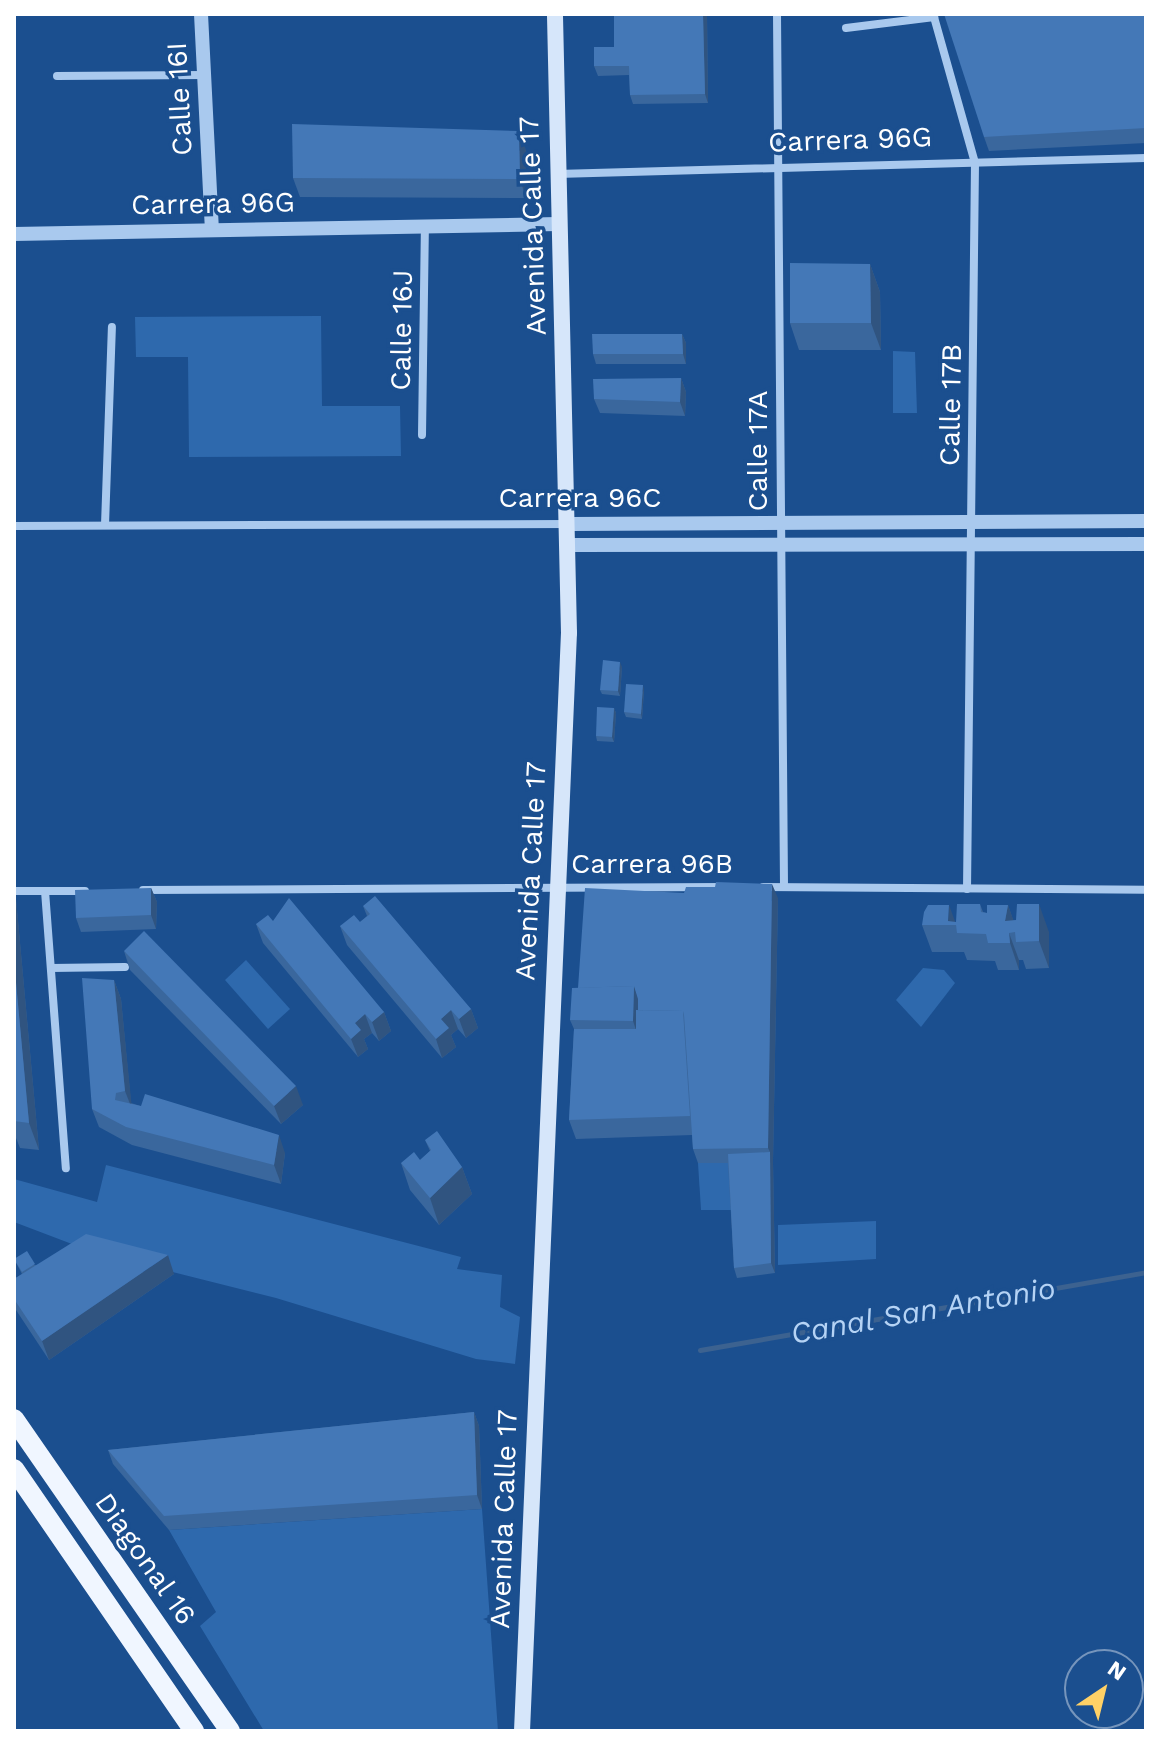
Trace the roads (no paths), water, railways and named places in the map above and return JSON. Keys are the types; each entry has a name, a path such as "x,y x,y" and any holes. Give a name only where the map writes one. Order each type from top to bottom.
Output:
{"main road":[{"name":"Avenida Calle 17","path":"522,1731 570,545 556,174 555,14"},
{"name":"Diagonal 16","path":"14,1419 230,1731"},
{"name":"Diagonal 16","path":"14,1469 194,1731"}],"street":[{"name":"Calle 16I","path":"201,14 212,230"},
{"name":"Calle 17A","path":"777,14 784,887"},
{"name":"Calle 17B","path":"846,28 934,17 975,163 967,889"},
{"path":"57,76 204,75"},
{"name":"Carrera 96G","path":"556,174 1146,158"},
{"name":"Carrera 96G","path":"14,234 558,224"},
{"name":"Calle 16J","path":"422,435 425,226"},
{"path":"105,525 112,327"},
{"name":"Carrera 96C","path":"14,526 1146,521"},
{"name":"Carrera 96C","path":"570,545 1146,544"},
{"name":"Carrera 96B","path":"124,890 736,887"},
{"name":"Carrera 96B","path":"752,887 1146,890"},
{"path":"14,891 92,891"},
{"path":"45,891 66,1168"},
{"path":"51,968 125,967"}],"waterway":[{"name":"Canal San Antonio","path":"700,1350 1146,1272"}]}
